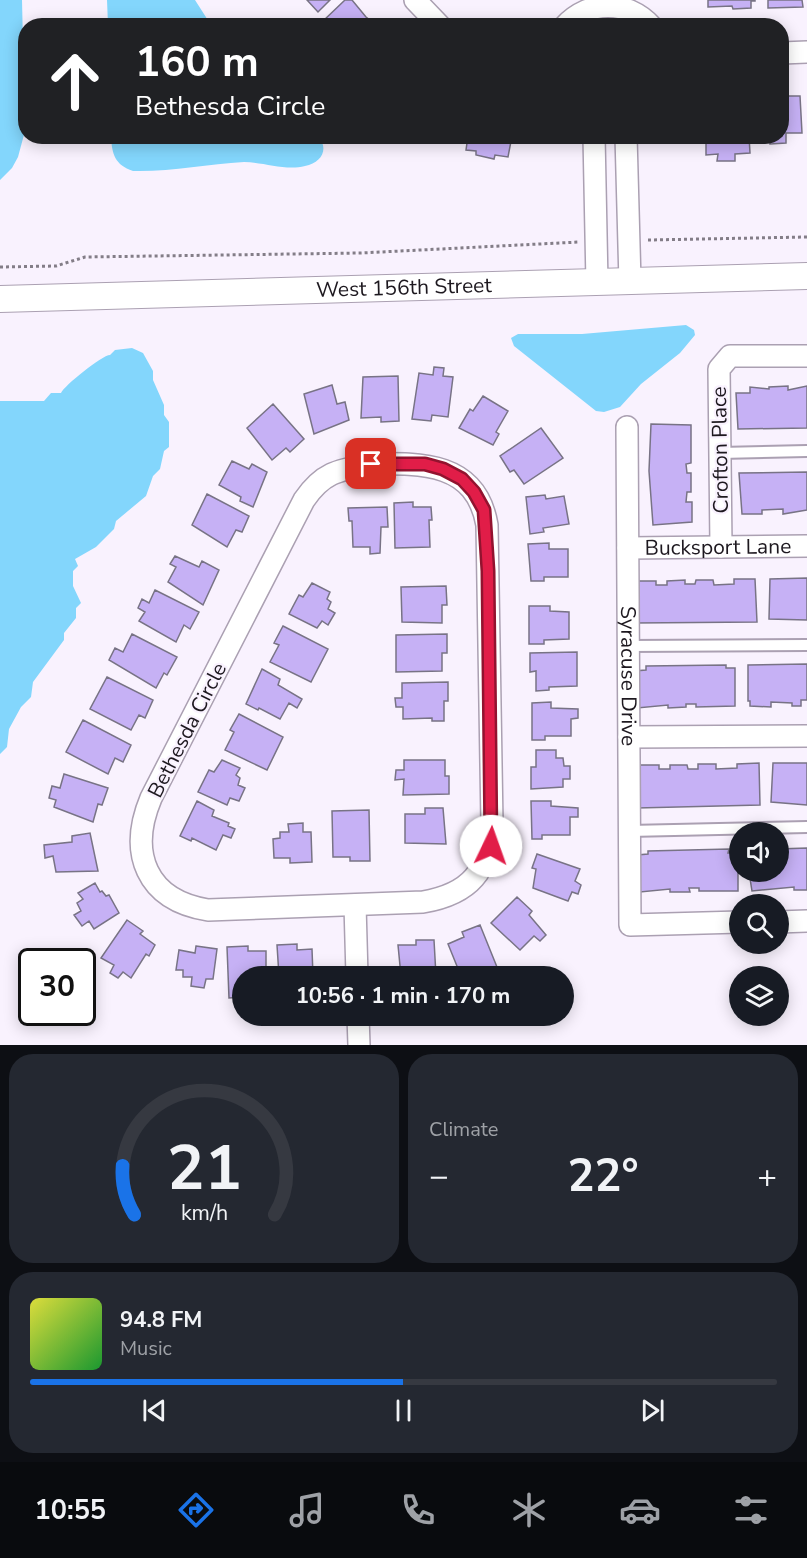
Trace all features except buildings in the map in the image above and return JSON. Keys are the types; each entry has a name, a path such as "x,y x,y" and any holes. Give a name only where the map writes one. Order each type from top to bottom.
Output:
{"street":[{"path":"415,0 432,18"},
{"path":"576,18 585,10 611,4 636,12 642,18"},
{"path":"789,53 807,52"},
{"path":"594,144 597,283"},
{"path":"626,144 630,282"},
{"name":"West 156th Street","path":"0,299 807,276"},
{"name":"Crofton Place","path":"721,547 719,369 730,356 807,356"},
{"name":"Syracuse Drive","path":"627,428 630,925 729,922"},
{"name":"Bethesda Circle","path":"371,464 425,464 462,479 474,492 484,510 487,537 491,846 473,880 453,893 423,902 355,905 208,910 193,907 179,902 153,880 144,862 140,831 151,798 304,500 316,483 344,469 371,464"},
{"name":"Bucksport Lane","path":"628,548 807,546"},
{"path":"629,737 807,736"},
{"path":"355,905 357,966"},
{"path":"789,922 807,921"},
{"path":"358,1026 359,1045"}],"lane":[{"path":"720,453 807,451"},
{"path":"628,646 807,645"},
{"path":"629,831 807,827"}],"path":[{"path":"629,240 807,237"},
{"path":"0,267 56,266 85,257 361,253 596,242"}],"water":[{"path":"0,0 22,0 22,18 18,18 18,144 22,144 12,168 0,180"},
{"path":"107,0 195,0 207,18 108,18"},
{"path":"112,144 322,144 323,151 315,162 297,167 244,162 133,171 118,162"},
{"path":"686,325 694,330 695,335 680,353 641,384 620,407 604,412 596,411 514,346 511,338 518,334 582,334"},
{"path":"132,348 143,353 153,371 153,380 164,405 164,415 169,422 169,447 164,451 160,469 153,476 146,496 116,521 114,529 96,547 75,559 78,566 73,571 73,586 81,603 76,608 76,618 64,633 64,640 33,682 31,697 21,707 9,729 7,747 0,754 0,401 44,401 51,393 61,393 84,371 115,350"}],"route":[{"path":"371,464 425,464 443,469 462,479 474,492 484,510 487,525 488,571 491,846"}]}
